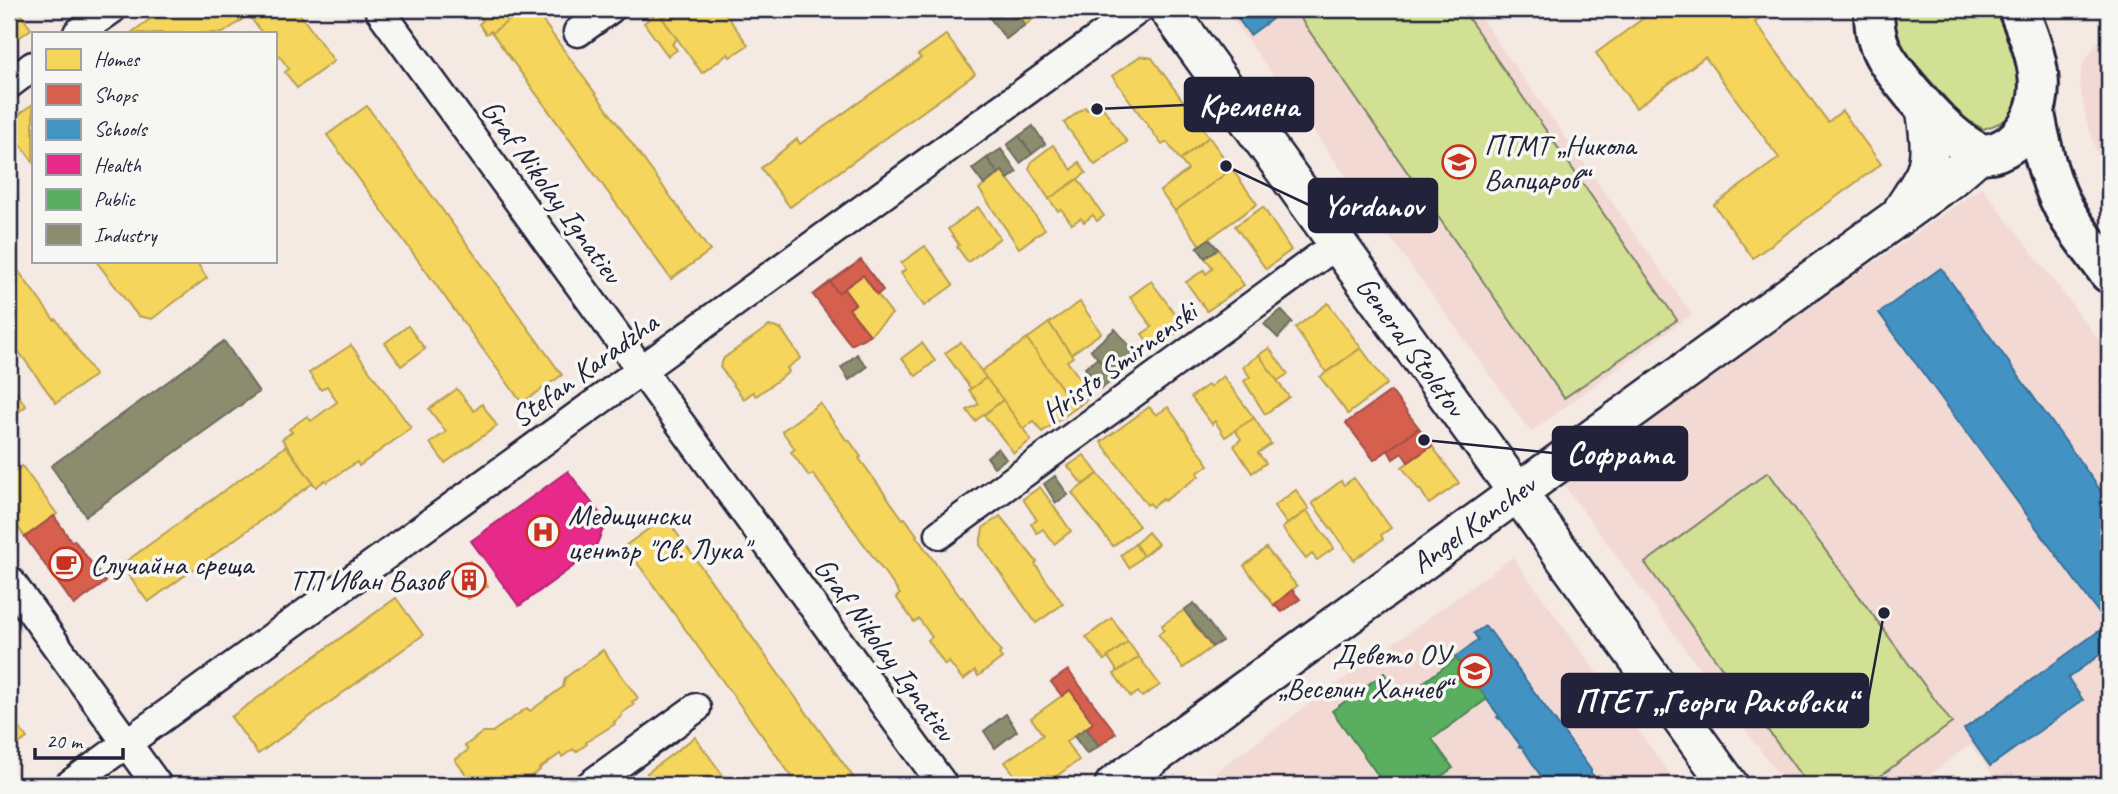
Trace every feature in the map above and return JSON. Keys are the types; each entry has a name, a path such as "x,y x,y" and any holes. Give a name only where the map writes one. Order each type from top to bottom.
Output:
{"main road":[{"path":"1874,9 1874,31 1882,52 1925,108 1954,136 2016,173 2069,217"},
{"path":"2018,9 2035,57 2039,79 2035,114 2042,151 2052,182 2069,217 2109,273"},
{"path":"1984,154 2006,147 2025,130 2035,114"}],"street":[{"path":"79,32 112,9"},
{"name":"Graf Nikolay Ignatiev","path":"379,9 943,785"},
{"path":"578,32 610,9"},
{"name":"Stefan Karadzha","path":"69,785 1139,9"},
{"name":"General Stoletov","path":"1168,9 1729,785"},
{"path":"9,84 32,67"},
{"name":"Angel Kanchev","path":"1900,214 1924,174 1928,160 1930,145 1925,108"},
{"name":"Angel Kanchev","path":"1114,785 1984,154"},
{"name":"Hristo Smirnenski","path":"940,534 1337,244"},
{"path":"9,580 157,785"},
{"path":"590,785 696,708"}],"shaded area":[{"name":"ПГМТ „Никола Вапцаров“","path":"1225,9 1474,9 1692,314 1531,432"},
{"path":"2109,35 2109,190 2086,119 2080,85 2082,65 2095,45"},
{"path":"1982,187 2109,353 2109,785 2001,785 1970,745 1916,785 1786,785 1561,481"},
{"name":"Девето ОУ „Веселин Ханчев“","path":"1513,557 1678,785 1197,785"}],"green space":[{"name":"ПГМТ „Никола Вапцаров“","path":"1294,9 1462,9 1677,320 1564,398"},
{"path":"1895,9 1995,9 2021,81 2021,102 2016,110 1998,124 1983,129 1963,118 1898,44 1892,18"},
{"path":"1768,472 1952,723 1868,785 1808,785 1645,563"}],"building: Homes":[{"path":"9,9 17,9 31,29 9,45"},
{"path":"164,9 236,9 243,19 224,32 132,32"},
{"path":"244,9 296,9 334,61 297,88 285,72 289,69 276,51 276,32 261,32"},
{"path":"476,9 525,9 492,33 491,31 486,34 479,24 483,20"},
{"path":"524,9 534,9 710,251 671,279 492,33"},
{"path":"675,9 722,9 748,45 730,57 728,54 702,73 662,18"},
{"path":"1013,9 1047,9 1025,25"},
{"path":"1656,9 1768,9 1770,11 1755,22 1828,122 1842,111 1881,164 1753,258 1714,205 1779,158 1705,57 1636,108 1596,53"},
{"path":"658,12 677,39 672,44 677,50 668,56 644,23"},
{"path":"946,35 975,74 790,207 761,168 797,139 800,144 921,58 918,55"},
{"path":"1140,56 1152,58 1209,137 1180,160 1167,142 1162,145 1112,76"},
{"path":"1099,102 1127,142 1095,165 1064,123 1085,107 1087,110"},
{"path":"32,105 32,161 9,129 9,122"},
{"path":"367,106 562,375 522,403 327,135"},
{"path":"1209,137 1232,169 1175,211 1160,191 1188,170 1180,160"},
{"path":"1053,145 1072,170 1079,162 1086,173 1049,199 1029,169 1032,161"},
{"path":"1232,169 1257,204 1200,245 1175,211"},
{"path":"1002,171 1045,229 1019,248 979,189"},
{"path":"1078,179 1104,216 1097,221 1093,215 1084,222 1081,218 1072,224 1049,199"},
{"path":"978,207 1000,238 968,262 948,229"},
{"path":"1263,207 1291,250 1266,269 1235,226"},
{"path":"925,246 953,285 924,306 901,273 906,269 901,263"},
{"path":"1218,249 1244,285 1207,311 1186,282 1204,270 1206,274 1213,268 1205,258"},
{"path":"9,258 95,375 56,403 9,338"},
{"path":"97,262 197,262 207,278 152,319 138,316"},
{"path":"863,275 892,314 870,335 849,309 855,304 844,289"},
{"path":"1151,281 1175,314 1187,305 1197,318 1154,350 1142,334 1152,327 1130,297"},
{"path":"1080,302 1101,333 1071,354 1049,323"},
{"path":"1328,303 1361,348 1326,372 1295,328"},
{"path":"1049,323 1073,357 1067,361 1092,395 1080,405 1069,390 1065,393 1027,339"},
{"path":"408,326 425,349 401,366 385,343"},
{"path":"769,326 781,329 801,358 787,368 789,372 756,396 753,392 744,399 720,367 724,358"},
{"path":"1027,339 1065,393 1069,390 1080,405 1042,432 1034,421 1023,429 981,371"},
{"path":"961,342 986,378 971,389 945,353"},
{"path":"922,343 935,361 916,376 902,358"},
{"path":"351,345 411,428 359,466 357,462 316,487 282,439 292,432 289,429 307,416 311,421 337,402 327,386 321,390 309,373"},
{"path":"1269,348 1288,374 1277,381 1259,355"},
{"path":"1361,348 1387,384 1348,414 1320,377"},
{"path":"1259,355 1289,397 1265,414 1244,381 1250,377 1243,367"},
{"path":"1223,376 1254,418 1225,437 1215,421 1212,424 1191,397"},
{"path":"986,378 1003,400 975,421 967,410 979,404 969,390"},
{"path":"9,382 26,406 9,419"},
{"path":"457,389 474,411 482,404 497,426 445,463 430,443 446,432 429,409"},
{"path":"1003,400 1031,440 1014,453 984,415"},
{"path":"820,403 1001,652 999,654 1002,658 978,676 975,671 963,680 949,662 945,665 928,640 932,637 919,619 914,622 896,597 900,594 813,474 809,476 791,452 795,449 782,431"},
{"path":"1149,407 1156,415 1168,407 1209,465 1197,473 1199,476 1152,507 1150,503 1147,505 1101,442"},
{"path":"1254,418 1271,444 1258,453 1266,463 1252,473 1234,446 1241,439 1235,430"},
{"path":"286,446 313,483 148,602 121,565"},
{"path":"1432,446 1459,483 1429,504 1402,467"},
{"path":"1084,455 1098,474 1083,485 1068,466"},
{"path":"22,466 57,514 25,537 9,515 9,476"},
{"path":"1098,474 1139,526 1113,546 1072,493"},
{"path":"1354,478 1391,528 1381,535 1383,539 1354,560 1312,503 1341,481 1344,485"},
{"path":"1040,487 1071,531 1054,544 1043,529 1037,533 1031,524 1037,520 1023,499"},
{"path":"1296,490 1309,509 1287,524 1274,506"},
{"path":"1307,511 1334,548 1317,560 1312,554 1306,559 1282,528"},
{"path":"1000,516 1037,562 1035,564 1063,604 1036,623 980,545 983,528"},
{"path":"665,517 859,785 798,785 625,546"},
{"path":"1148,532 1158,544 1143,556 1135,544"},
{"path":"1135,544 1143,556 1129,568 1121,555"},
{"path":"1266,548 1297,586 1274,605 1244,566"},
{"name":"ТП Иван Вазов","path":"470,561 488,586 468,599 451,574"},
{"path":"396,598 423,635 258,754 231,717"},
{"path":"1184,610 1212,647 1183,668 1158,634 1164,630 1162,625"},
{"path":"1112,618 1128,642 1104,660 1086,637"},
{"path":"1128,642 1139,657 1118,672 1108,657"},
{"path":"603,650 638,698 632,702 634,705 622,713 615,724 586,742 587,744 576,752 573,749 562,757 560,754 522,785 474,785 455,760 468,750 465,746 483,732 492,732 527,708 530,711 563,687 565,678"},
{"path":"1139,657 1160,685 1142,697 1138,692 1131,697 1114,674"},
{"path":"1070,690 1093,723 1066,742 1079,760 1044,785 1022,785 1005,762 1043,735 1031,718"},
{"path":"9,713 27,738 9,751"},
{"path":"695,737 730,785 654,785 647,773"}],"building: Shops":[{"path":"861,260 883,290 877,295 863,275 838,293 830,282"},
{"path":"830,282 838,293 844,289 855,304 849,309 870,335 851,345 813,295"},
{"path":"1391,391 1419,428 1374,460 1346,423"},
{"path":"1419,428 1432,446 1408,462 1402,453 1393,459 1388,450"},
{"path":"54,516 106,582 74,605 25,537"},
{"path":"1292,590 1300,599 1282,612 1274,605"},
{"path":"1068,670 1116,733 1099,746 1086,728 1093,723 1070,690 1062,696 1051,682"}],"building: Schools":[{"path":"1231,9 1265,9 1272,19 1250,35"},
{"path":"1941,268 2109,502 2109,627 1879,313"},
{"path":"2107,625 2109,648 2068,678 2083,700 1990,766 1964,729"},
{"path":"1485,626 1602,785 1549,785 1544,781 1455,657 1478,640 1474,633"}],"building: Health":[{"name":"Медицински център \"Св. Лука\"","path":"568,471 606,522 594,551 519,606 471,541"}],"building: Public":[{"path":"1455,657 1487,699 1432,739 1453,768 1429,785 1385,785 1332,711 1384,673 1402,698"}],"building: Industry":[{"path":"983,9 1013,9 1025,25 1006,39"},
{"path":"1033,126 1045,144 1032,154 1019,136"},
{"path":"1019,136 1032,154 1020,163 1007,145"},
{"path":"1001,149 1017,172 1008,179 1002,171 998,174 987,158"},
{"path":"987,158 998,174 984,185 972,169"},
{"path":"1209,239 1218,249 1205,258 1197,247"},
{"path":"1281,310 1292,322 1278,338 1264,324"},
{"path":"1115,329 1141,359 1114,379 1091,350"},
{"path":"224,341 259,392 86,516 51,466"},
{"path":"857,354 867,367 849,380 841,368"},
{"path":"1098,358 1114,379 1101,389 1085,368"},
{"path":"998,448 1006,459 994,467 987,457"},
{"path":"1055,476 1068,495 1056,503 1044,484"},
{"path":"1194,603 1222,641 1212,647 1184,610"},
{"path":"1006,714 1017,731 995,748 984,731"},
{"path":"1086,728 1099,746 1087,754 1074,736"}],"place":[{"name":"Кремена","path":"1097,109"},
{"name":"ПГМТ „Никола Вапцаров“","path":"1459,162"},
{"name":"Yordanov","path":"1226,166"},
{"name":"Софрата","path":"1424,440"},
{"name":"Медицински център \"Св. Лука\"","path":"543,532"},
{"name":"Случайна среща","path":"66,564"},
{"name":"ТП Иван Вазов","path":"469,580"},
{"name":"ПГЕТ „Георги Раковски“","path":"1884,613"},
{"name":"Девето ОУ „Веселин Ханчев“","path":"1475,671"}]}
